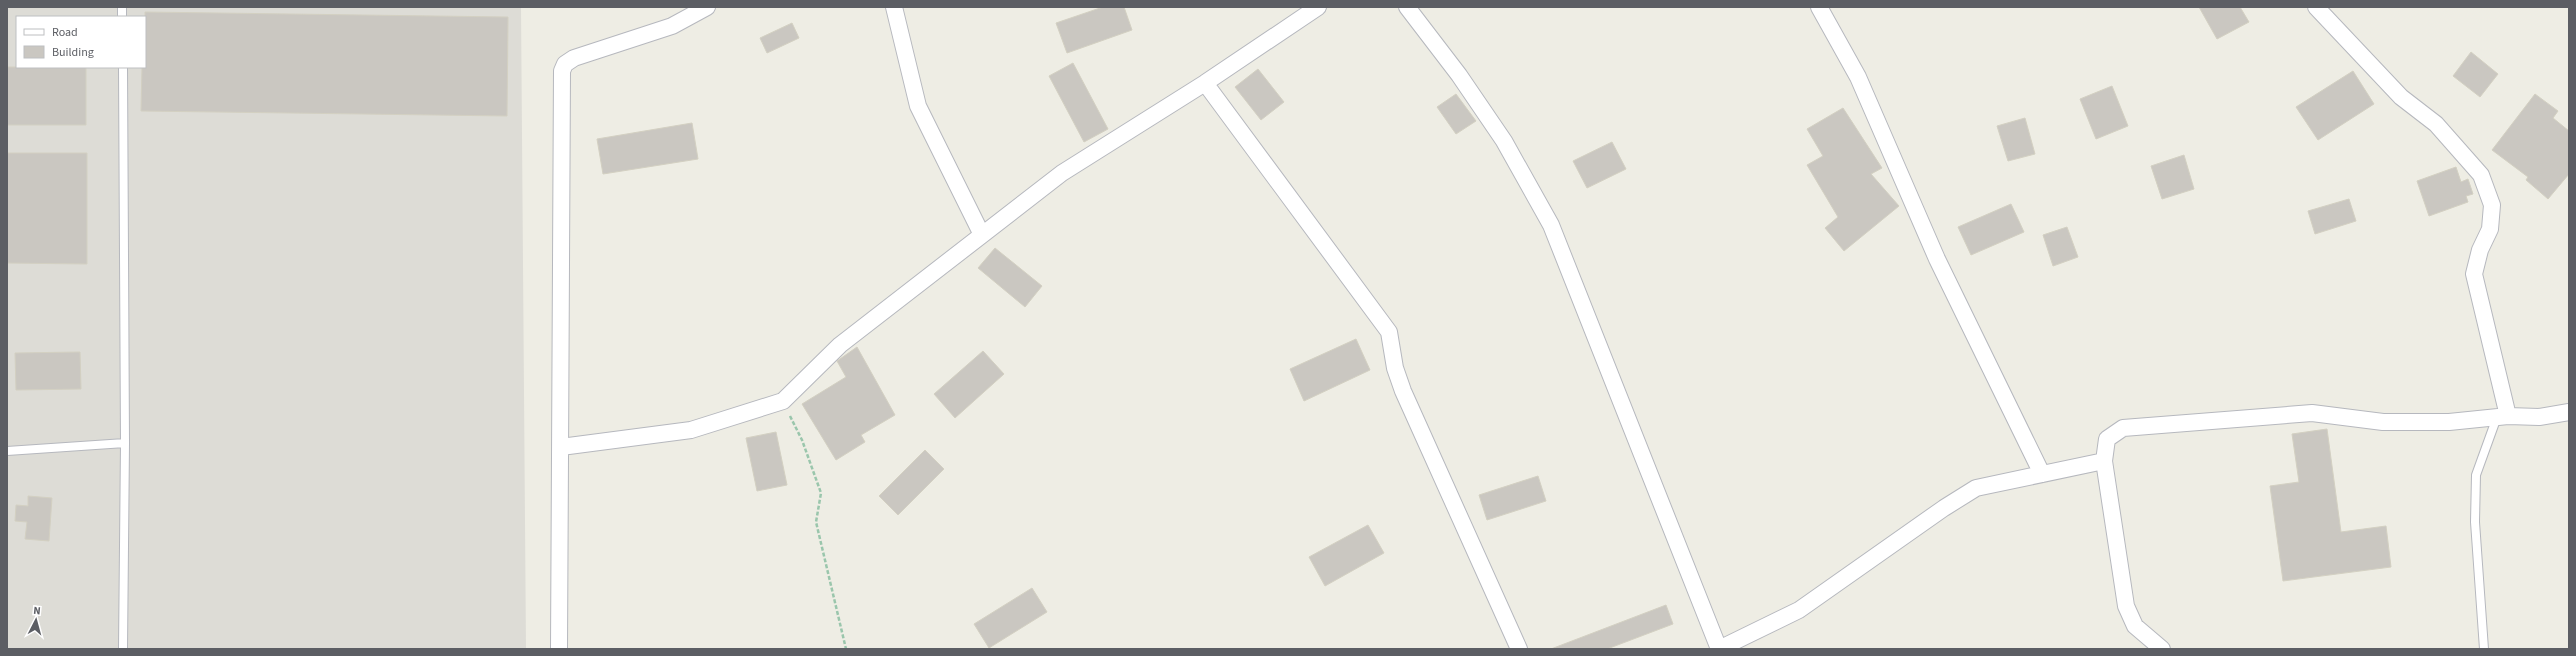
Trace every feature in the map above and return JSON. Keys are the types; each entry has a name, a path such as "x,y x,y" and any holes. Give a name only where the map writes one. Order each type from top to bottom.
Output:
{"street":[{"path":"559,649 562,447 562,71 565,64 574,58 672,26 707,7"},
{"path":"894,7 918,106 982,235"},
{"path":"562,447 691,430 783,401 840,345 1062,173 1205,83 1318,7"},
{"path":"1407,7 1459,75 1504,141 1551,225 1719,649 1800,610 1944,508 1976,488 2104,461"},
{"path":"1819,7 1858,77 1937,259 2042,474"},
{"path":"2316,7 2401,97 2436,124 2481,175 2492,205 2490,229 2480,250 2474,274 2502,416"},
{"path":"1205,83 1389,332 1395,368 1403,391 1519,649"},
{"path":"2162,649 2135,626 2126,606 2104,461 2107,439 2123,428 2143,425 2312,413 2383,422 2449,422 2502,416 2539,417 2569,412"}],"lane":[{"path":"123,68 125,443 123,649"},
{"path":"2484,648 2475,522 2476,475 2502,416"},
{"path":"7,451 125,443"}],"path":[{"path":"783,401 802,440 821,493 816,522 846,649"}],"shaded area":[{"path":"7,7 521,7 526,649 7,649"}],"building":[{"path":"1103,7 1124,7 1132,30 1067,53 1056,23"},
{"path":"2199,7 2240,7 2249,22 2217,39"},
{"path":"145,12 508,17 507,116 141,111 142,68 146,68"},
{"path":"792,23 799,38 767,53 760,38"},
{"path":"2471,52 2498,74 2480,97 2453,76"},
{"path":"1073,63 1108,129 1084,142 1049,76"},
{"path":"7,67 86,68 86,125 7,125"},
{"path":"1258,69 1284,102 1261,120 1235,87"},
{"path":"2353,71 2374,104 2318,140 2296,107"},
{"path":"2112,86 2128,126 2096,139 2080,99"},
{"path":"1456,94 1476,121 1456,134 1437,107"},
{"path":"2535,94 2558,111 2553,118 2569,131 2569,174 2548,199 2526,180 2528,177 2492,150"},
{"path":"1843,108 1882,168 1871,174 1899,206 1844,251 1825,228 1838,217 1807,165 1823,156 1807,129"},
{"path":"2025,118 2035,154 2008,161 1997,126"},
{"path":"692,123 698,159 603,174 597,139"},
{"path":"1612,142 1626,169 1587,188 1573,161"},
{"path":"7,153 87,153 87,264 7,263"},
{"path":"2184,155 2194,189 2162,199 2151,166"},
{"path":"2456,167 2461,182 2468,179 2473,194 2466,196 2468,202 2429,216 2417,181"},
{"path":"2349,199 2356,221 2315,234 2308,211"},
{"path":"2011,204 2024,232 1971,255 1958,227"},
{"path":"2067,227 2078,257 2053,266 2043,235"},
{"path":"995,248 1042,286 1025,307 978,268"},
{"path":"1356,339 1370,370 1304,401 1290,369"},
{"path":"857,347 895,415 861,435 865,442 836,460 802,404 846,377 837,361"},
{"path":"983,351 1004,374 955,418 934,394"},
{"path":"80,352 81,389 16,390 15,353"},
{"path":"2327,429 2341,532 2386,526 2391,567 2283,581 2270,486 2299,482 2292,434"},
{"path":"776,432 787,485 757,491 746,438"},
{"path":"925,450 944,469 898,515 879,496"},
{"path":"1538,476 1546,501 1487,520 1479,495"},
{"path":"28,496 52,498 49,541 25,539 27,522 15,521 16,505 28,506"},
{"path":"1368,525 1384,553 1325,586 1309,557"},
{"path":"1032,588 1047,612 989,648 974,624"},
{"path":"1666,605 1673,624 1607,649 1551,649"}]}
